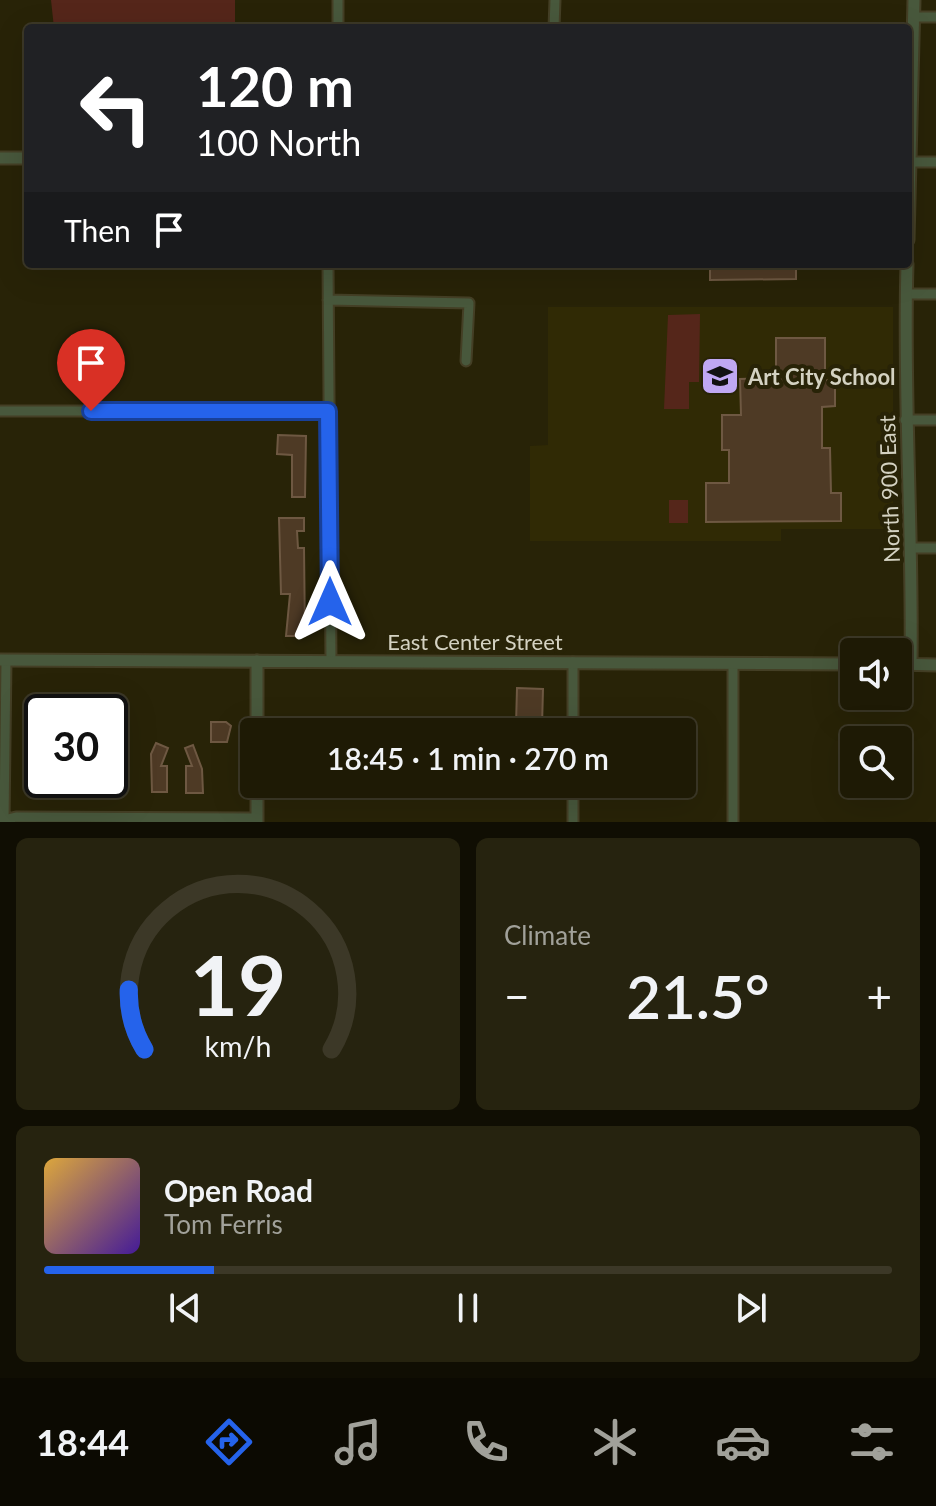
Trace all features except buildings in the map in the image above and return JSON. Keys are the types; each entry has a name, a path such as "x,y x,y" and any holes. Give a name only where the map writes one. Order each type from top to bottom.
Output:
{"street":[{"path":"338,0 338,24"},
{"path":"554,24 555,0"},
{"path":"912,75 914,0"},
{"path":"914,17 936,17"},
{"path":"0,158 24,158"},
{"path":"912,162 936,162"},
{"path":"328,268 331,660"},
{"name":"North 900 East","path":"907,268 905,420 912,548 911,638"},
{"path":"907,294 936,294"},
{"path":"328,300 469,303 466,361"},
{"path":"0,411 328,411"},
{"path":"905,420 936,420"},
{"path":"912,548 936,548"},
{"path":"3,660 3,821 16,817 257,820 257,798"},
{"name":"East Center Street","path":"3,660 840,664"},
{"path":"257,661 257,718"},
{"path":"573,662 573,718"},
{"path":"733,663 733,822"},
{"path":"912,664 936,665"},
{"path":"573,798 573,822"}],"shaded area":[{"path":"51,0 235,0 235,24 54,24"},
{"name":"Art City School","path":"548,307 893,307 893,529 781,529 781,541 530,541 530,446 548,445"},
{"path":"700,314 699,382 689,382 689,409 664,409 668,315"},
{"path":"669,500 688,500 688,523 669,523"}],"place":[{"name":"Art City School","path":"720,376"}],"route":[{"path":"91,411 328,411 330,602"}]}
